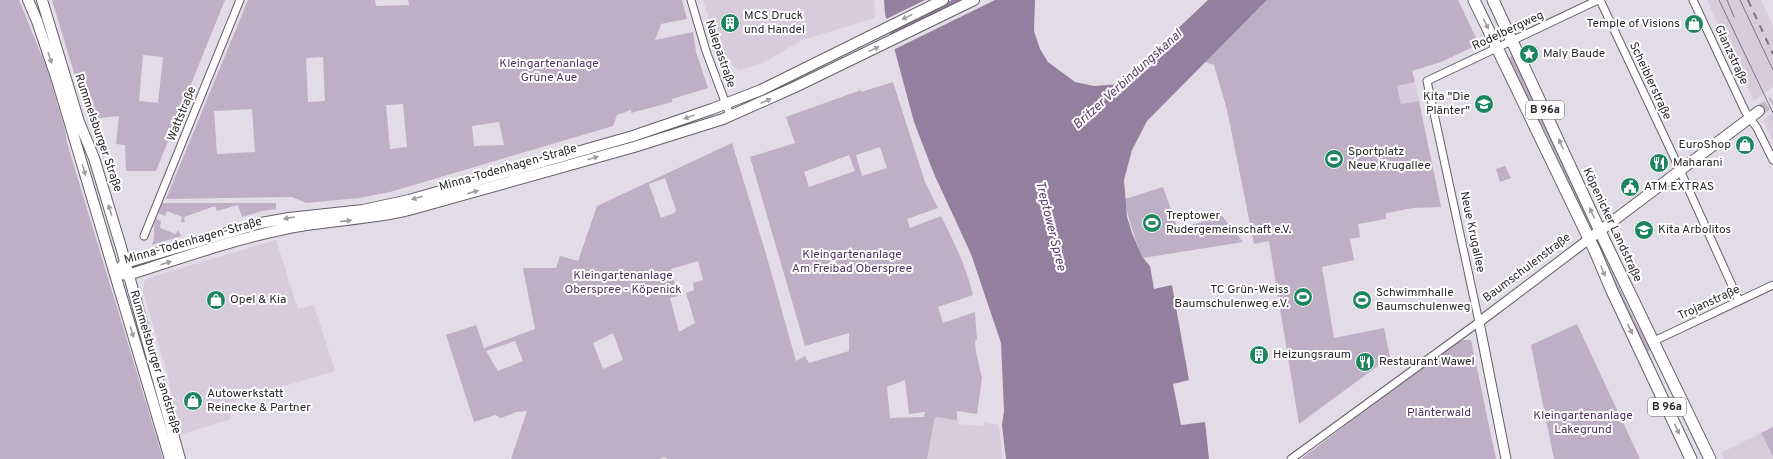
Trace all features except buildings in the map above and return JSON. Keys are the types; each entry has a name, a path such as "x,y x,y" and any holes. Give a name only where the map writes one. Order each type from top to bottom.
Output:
{"main road":[{"name":"Rummelsburger Straße","path":"28,0 37,21 57,80 115,273"},
{"name":"Rummelsburger Straße","path":"42,0 79,122 94,158 126,263 128,275"},
{"name":"Minna-Todenhagen-Straße","path":"115,273 126,263 261,223 289,218 364,210 409,200 633,136 726,104 790,77 832,54 942,0"},
{"name":"Minna-Todenhagen-Straße","path":"115,273 128,275 270,232 309,225 372,218 409,210 634,147 711,123 775,97 974,0"},
{"name":"B 96a","path":"1474,0 1589,238 1612,291 1691,459"},
{"name":"Köpenicker Landstraße","path":"1493,0 1600,230 1710,459"},
{"name":"Baumschulenstraße","path":"1589,238 1759,111"},
{"name":"Rummelsburger Landstraße","path":"115,273 170,459"},
{"name":"Rummelsburger Landstraße","path":"128,275 180,459"}],"street":[{"name":"Wattstraße","path":"144,236 240,0"},
{"name":"Nalepastraße","path":"691,0 706,51 730,115"},
{"name":"Rodelbergweg","path":"1428,82 1599,0"},
{"name":"Scheiblerstraße","path":"1599,0 1680,171 1739,301"},
{"name":"Glanzstraße","path":"1694,0 1740,100 1773,160"},
{"name":"Neue Krugallee","path":"1428,82 1479,322 1506,459"},
{"name":"Baumschulenstraße","path":"1291,459 1479,322 1589,238"},
{"name":"Trojanstraße","path":"1654,341 1773,285"}],"shaded area":[{"path":"703,0 874,0 875,18 802,40 763,63 739,70 733,66 731,62 723,64"},
{"path":"1707,0 1761,0 1773,26 1773,87 1754,101"},
{"path":"1415,82 1419,101 1401,104 1397,86"},
{"path":"1773,113 1773,141 1763,120"},
{"path":"276,240 298,309 314,305 335,371 227,403 231,419 182,434 173,404 169,381 143,290 144,282 148,278"},
{"path":"935,417 959,420 958,424 983,426 984,422 999,425 1002,459 927,459"},
{"path":"1761,433 1773,459 1724,459 1721,453"}],"green space":[{"path":"0,0 19,0 47,69 65,130 67,143 163,459 0,459"},
{"path":"52,0 225,0 156,171 126,171 125,145 116,144 119,116 88,119","holes":["143,55 163,57 158,103 139,101"]},
{"name":"Kleingartenanlage Grüne Aue","path":"248,0 375,0 376,6 409,5 408,0 682,0 687,19 661,24 655,40 693,32 696,52 708,88 672,99 672,102 631,113 631,110 617,115 613,126 390,192 359,198 306,203 292,197 166,199","holes":["323,57 325,101 308,102 306,58","403,104 407,147 390,149 386,105","252,109 255,152 217,154 214,111","499,122 504,145 474,146 472,126"]},
{"path":"1267,0 1458,0 1479,44 1441,62 1412,71 1415,82 1397,86 1401,104 1419,101 1441,207 1413,208 1386,213 1386,219 1358,224 1360,237 1350,239 1354,260 1322,267 1334,338 1384,328 1390,357 1299,424 1269,241 1254,244 1227,110 1214,65 1205,62"},
{"path":"1511,56 1513,57 1589,217 1586,219 1545,131 1534,114 1508,60"},
{"path":"893,82 925,182 938,208 907,219 910,228 941,216 963,264 973,295 938,307 943,323 975,312 977,340 975,341 976,352 982,378 977,414 957,411 957,420 935,417 927,459 667,459 665,457 659,459 511,459 527,411 516,412 501,418 495,415 474,422 446,335 476,325 484,348 535,329 523,268 556,268 560,256 578,261 597,206 732,143 766,254 796,361 805,356 809,363 849,351 849,333 805,346 750,157 795,143 786,117 861,90 861,92","holes":["880,147 887,168 862,176 856,155","849,155 855,171 809,187 804,172","665,178 676,210 674,213 661,218 649,184","698,261 703,280 693,283 694,290 686,293 695,323 679,332 670,298 678,296 671,269","613,333 623,360 603,369 593,343","515,341 523,361 498,371 486,351","905,380 909,414 925,412 924,417 890,418 887,387"]},
{"path":"1505,166 1511,178 1500,182 1496,169"},
{"name":"Treptower Rudergemeinschaft e.V.","path":"1163,187 1178,229 1222,216 1243,242 1143,258 1130,222 1125,199"},
{"path":"160,203 276,203 276,209 262,211 242,217 238,205 217,211 215,206 184,217 185,222 181,222 182,217 167,211 165,216 156,212"},
{"path":"156,219 161,221 160,228 176,234 178,230 181,236 152,245"},
{"path":"1602,251 1634,319 1651,350 1648,351 1654,365 1652,364 1599,252"},
{"name":"Kleingartenanlage Lakegrund","path":"1577,324 1640,459 1554,459 1531,345"},
{"name":"Plänterwald","path":"1458,340 1471,340 1496,459 1301,459"},
{"path":"1773,427 1773,457 1761,433"}],"water":[{"path":"884,0 1035,0 1034,31 1040,49 1048,62 1075,82 1094,86 1119,84 1208,0 1267,0 1147,121 1132,150 1124,180 1127,217 1143,258 1150,266 1154,289 1172,285 1189,380 1173,384 1181,425 1205,422 1209,459 1006,459 1002,425 1004,411 1001,343 971,254 934,174 914,122 885,14"}],"pier":[{"path":"925,0 952,0 887,31 884,20"},
{"path":"965,0 995,0 893,50 889,37"}],"tunnel":[{"path":"1759,111 1773,101"}],"tram line":[{"path":"1719,0 1773,113"},
{"path":"1727,0 1734,17"},
{"path":"1740,0 1773,70"}],"railway":[{"path":"1748,0 1773,54"}],"place":[{"name":"MCS Druck und Handel","path":"730,23"},
{"name":"Temple of Visions","path":"1694,24"},
{"name":"Maly Baude","path":"1529,54"},
{"name":"Kita \"Die Plänter\"","path":"1484,104"},
{"name":"EuroShop","path":"1745,145"},
{"name":"Sportplatz Neue Krugallee","path":"1334,159"},
{"name":"Maharani","path":"1659,163"},
{"name":"ATM EXTRAS","path":"1630,187"},
{"name":"Treptower Rudergemeinschaft e.V.","path":"1152,223"},
{"name":"Kita Arbolitos","path":"1644,230"},
{"name":"TC Grün-Weiss Baumschulenweg e.V.","path":"1303,297"},
{"name":"Opel & Kia","path":"216,300"},
{"name":"Schwimmhalle Baumschulenweg","path":"1362,300"},
{"name":"Heizungsraum","path":"1259,355"},
{"name":"Restaurant Wawel","path":"1365,362"},
{"name":"Autowerkstatt Reinecke & Partner","path":"193,401"}],"water label":[{"name":"Britzer Verbindungskanal","path":"1128,80"},
{"name":"Treptower Spree","path":"1050,226"}],"park label":[{"name":"Kleingartenanlage Am Freibad Oberspree","path":"852,262"},
{"name":"Kleingartenanlage Oberspree - Köpenick","path":"623,283"}]}
